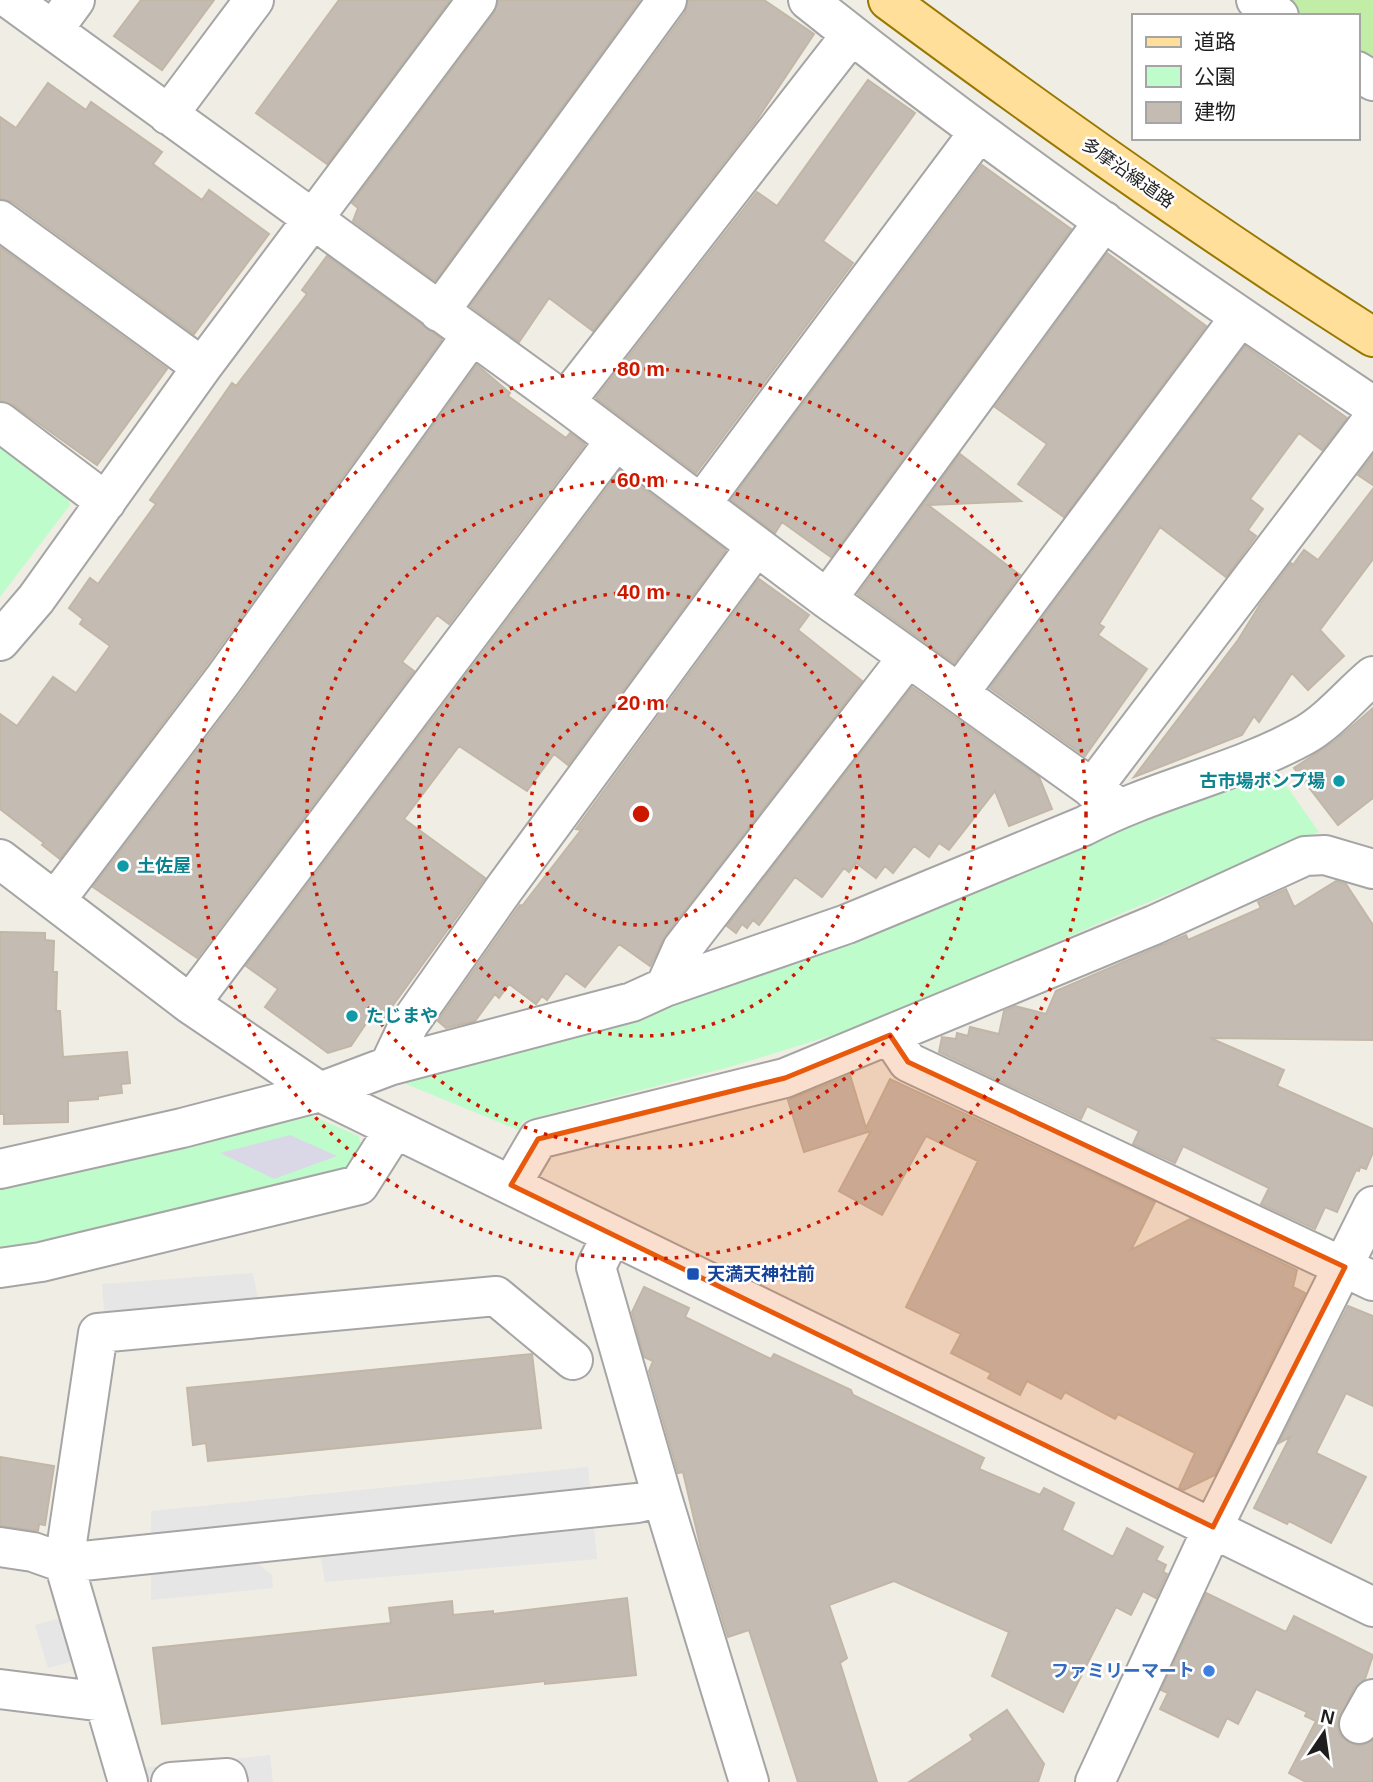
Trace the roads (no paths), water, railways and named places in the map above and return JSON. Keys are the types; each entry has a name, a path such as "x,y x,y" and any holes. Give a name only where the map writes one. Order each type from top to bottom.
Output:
{"main road":[{"name":"多摩沿線道路","path":"888,0 1014,93 1267,270 1373,337"}],"street":[{"path":"11,0 565,402 827,599 1105,798"},
{"path":"53,30 75,0"},
{"path":"168,115 254,0"},
{"path":"0,641 36,599 202,368 477,0"},
{"path":"439,312 667,0"},
{"path":"808,0 979,132 1240,317 1373,406"},
{"path":"1256,0 1276,14"},
{"path":"565,402 851,35"},
{"path":"701,504 979,132"},
{"path":"0,220 202,368"},
{"path":"827,599 1104,221"},
{"path":"959,693 1240,317"},
{"path":"55,901 223,680 471,336"},
{"path":"0,1168 182,1128 320,1092 389,1066 632,1002 665,987 847,924 1084,825 1373,419"},
{"path":"0,422 106,502"},
{"path":"190,1003 615,440"},
{"path":"389,1066 409,1024 488,911 756,546"},
{"path":"665,987 682,949 908,657"},
{"path":"1105,798 1257,759 1307,734 1373,676"},
{"path":"511,1185 538,1139 785,1078 1154,925 1305,856 1325,855 1373,869"},
{"path":"0,859 190,1003 320,1092 1373,1607"},
{"path":"890,1035 908,1062 1359,1274"},
{"path":"0,1268 41,1262 359,1185 394,1130"},
{"path":"1095,1782 1213,1527 1359,1274 1373,1206"},
{"path":"611,1236 596,1267 662,1497 749,1782"},
{"path":"128,1782 64,1563 98,1333 496,1296 573,1360"},
{"path":"0,1547 33,1552 64,1563 619,1505 662,1497"},
{"path":"0,1689 104,1702"},
{"path":"171,1782 228,1778 228,1782"}],"place":[{"name":"古市場ポンプ場","path":"1339,781"},
{"name":"土佐屋","path":"123,866"},
{"name":"たじまや","path":"352,1016"},
{"name":"天満天神社前","path":"693,1274"},
{"name":"ファミリーマート","path":"1209,1671"}]}
